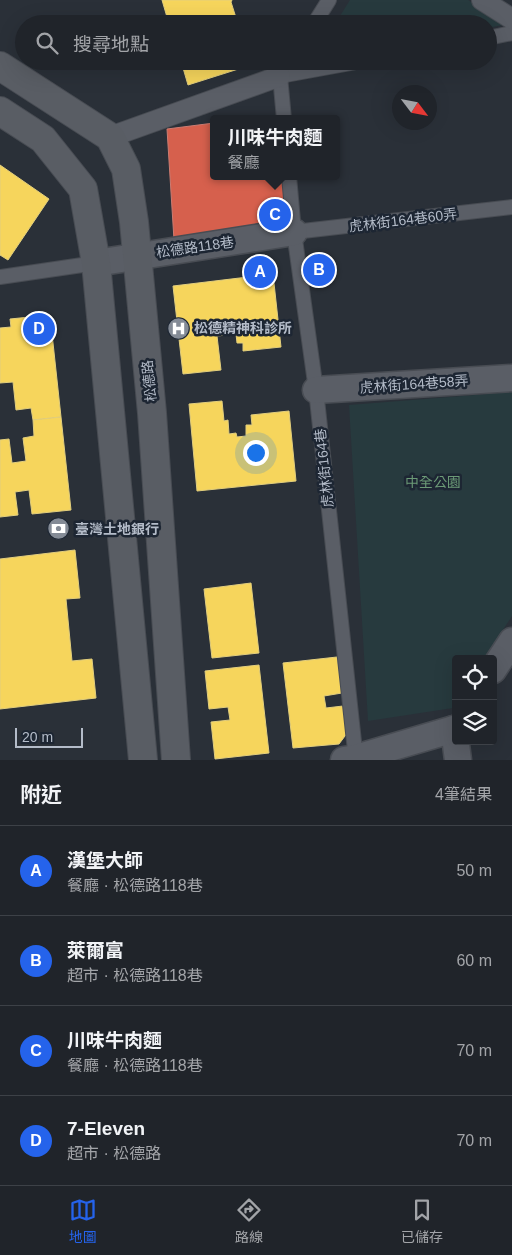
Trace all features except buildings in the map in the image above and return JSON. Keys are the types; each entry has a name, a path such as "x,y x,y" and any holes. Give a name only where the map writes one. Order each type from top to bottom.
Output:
{"main road":[{"path":"0,66 110,137"},
{"path":"0,111 43,138 83,189 96,263 142,760"},
{"name":"松德路","path":"110,137 126,169 134,222 152,412 176,760"}],"street":[{"path":"482,0 512,20"},
{"path":"110,137 282,70"},
{"name":"松德路118巷","path":"96,263 136,255 294,232"},
{"name":"虎林街164巷58弄","path":"316,390 512,378"},
{"path":"497,664 512,641"},
{"path":"352,760 452,728"},
{"path":"457,745 458,760"}],"lane":[{"path":"320,15 329,0"},
{"path":"497,36 512,33"},
{"path":"284,115 285,70"},
{"name":"虎林街164巷","path":"289,180 294,232 316,390 352,760"},
{"name":"虎林街164巷60弄","path":"294,232 512,207"},
{"path":"0,278 96,263"}],"green space":[{"path":"350,0 468,0 492,15 341,15"},
{"path":"497,18 507,24 497,26"},
{"name":"中全公園","path":"512,392 512,616 487,655 452,655 452,708 368,721 349,405"}],"place":[{"name":"川味牛肉麵","path":"275,215"},
{"name":"萊爾富","path":"319,270"},
{"name":"漢堡大師","path":"260,272"},
{"name":"松德精神科診所","path":"178,328"},
{"name":"7-Eleven","path":"39,329"},
{"name":"臺灣土地銀行","path":"59,529"}]}
